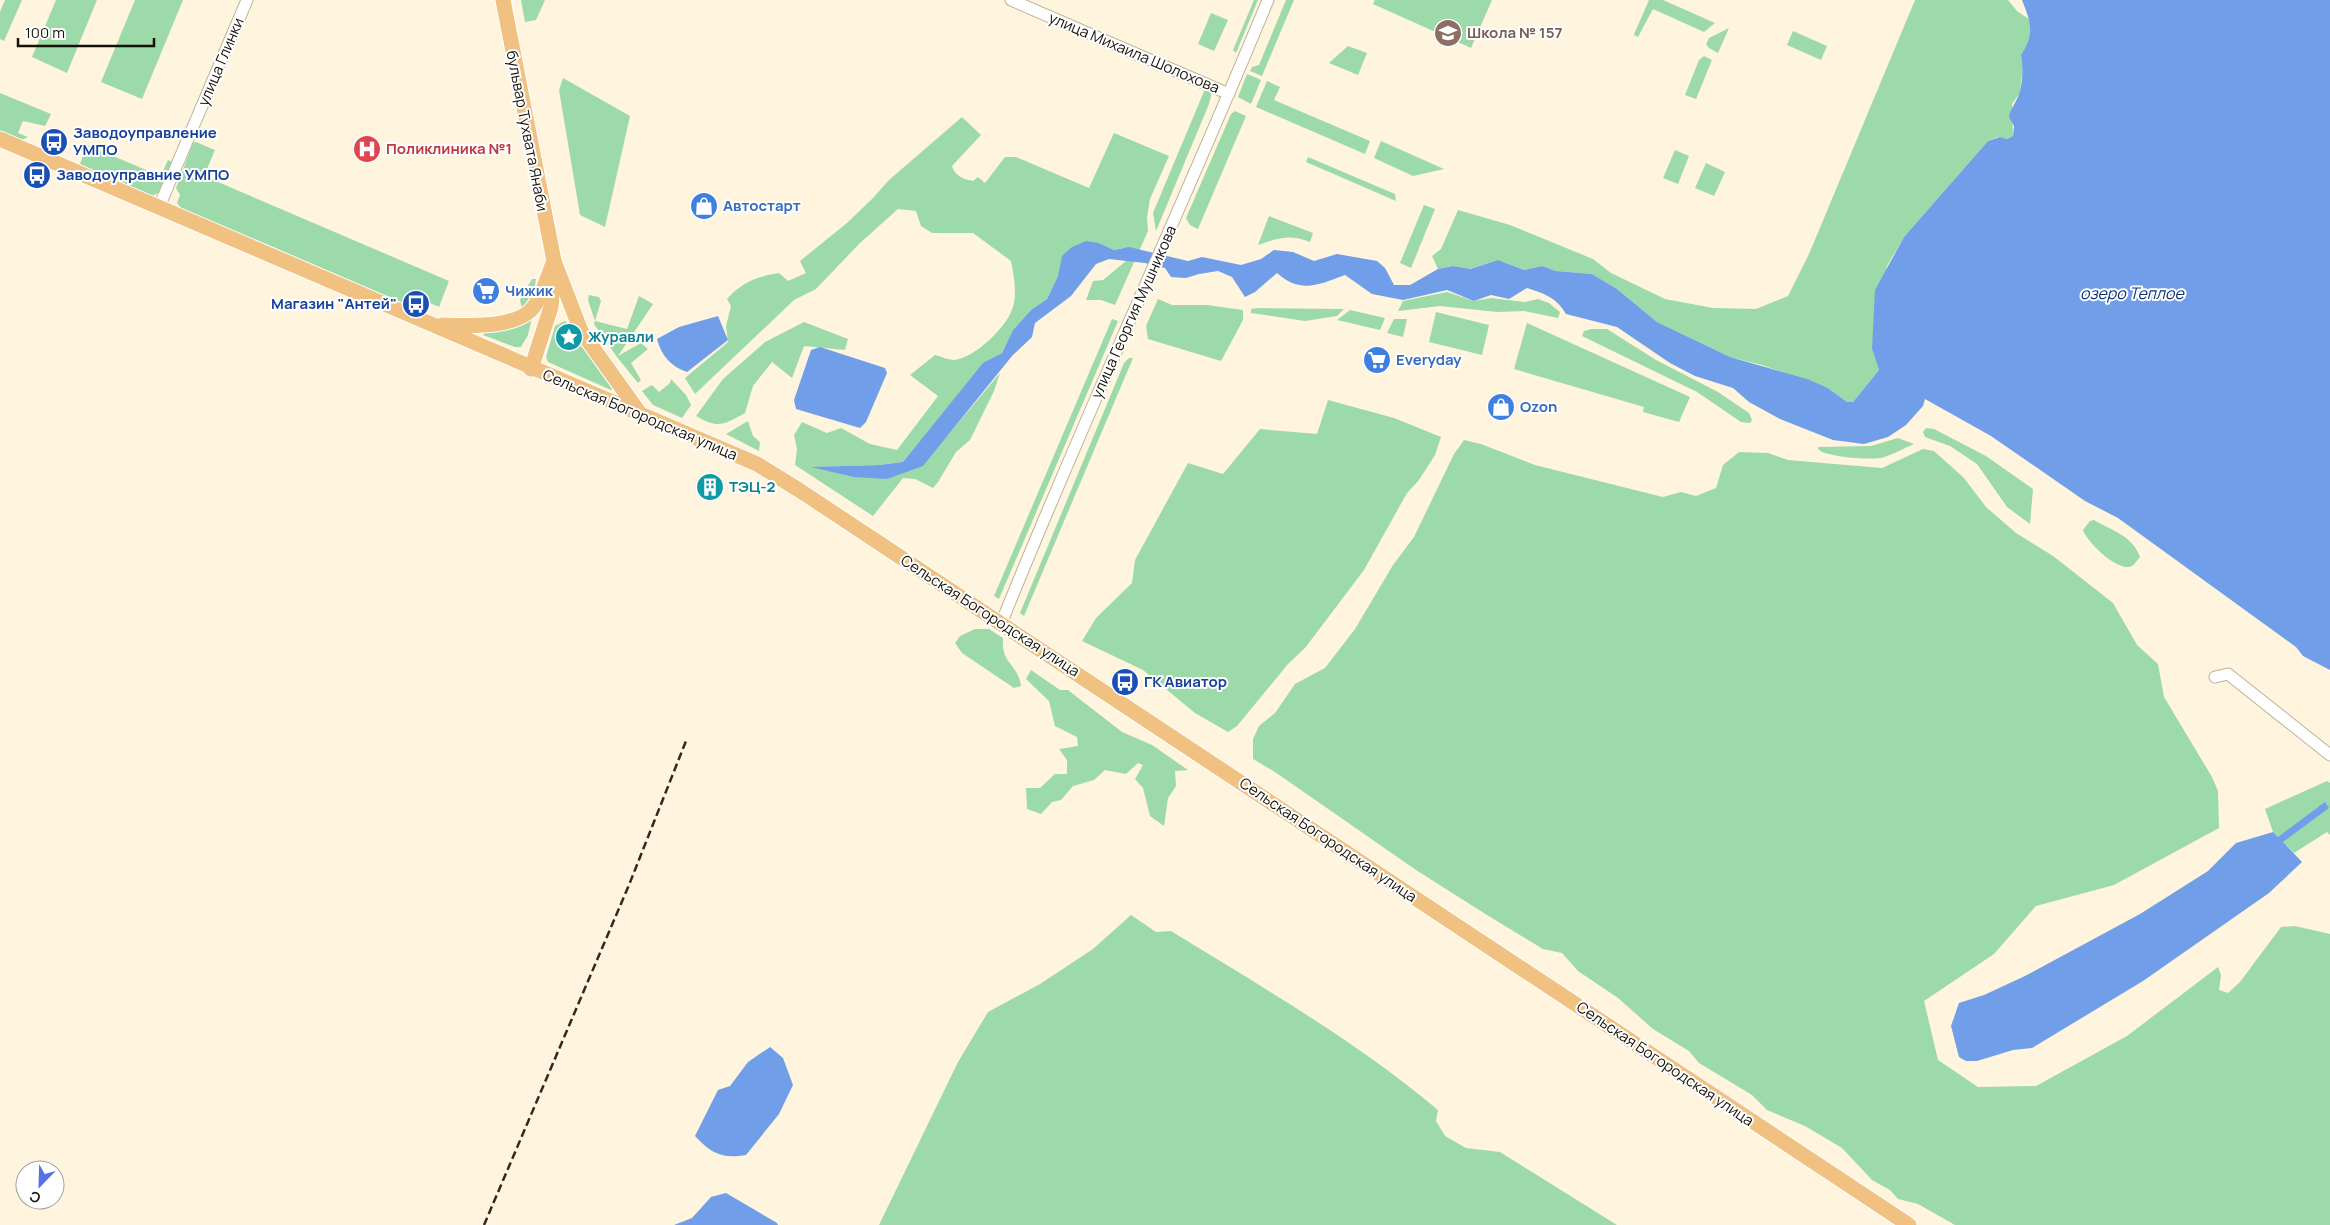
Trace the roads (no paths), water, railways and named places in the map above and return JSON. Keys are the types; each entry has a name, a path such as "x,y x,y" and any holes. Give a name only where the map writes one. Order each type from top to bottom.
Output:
{"main road":[{"name":"бульвар Тухвата Янаби","path":"503,0 554,261 581,331 639,412"},
{"name":"Сельская Богородская улица","path":"0,138 427,322 531,369 639,412 756,464 799,490 1909,1225"},
{"name":"бульвар Тухвата Янаби","path":"531,369 551,307 554,261"},
{"path":"427,322 434,325 487,326 529,312 540,296 554,261"}],"street":[{"name":"улица Глинки","path":"159,207 247,0"},
{"name":"улица Михаила Шолохова","path":"1011,0 1230,94"},
{"name":"улица Георгия Мушникова","path":"1001,624 1069,459 1230,94 1268,0"},
{"path":"2215,676 2228,674 2330,755"}],"water":[{"name":"озеро Теплое","path":"2022,0 2330,0 2330,670 2303,656 2296,647 2118,518 2085,501 1991,436 1925,399 1923,406 1906,425 1888,437 1864,444 1833,440 1780,419 1749,402 1733,388 1695,376 1670,363 1617,327 1566,314 1550,297 1527,288 1509,299 1491,295 1474,301 1447,290 1403,300 1372,294 1345,275 1310,286 1294,284 1277,273 1255,292 1245,297 1232,277 1218,271 1186,278 1171,277 1165,268 1145,263 1109,259 1096,264 1071,296 1035,323 1032,337 1012,356 923,466 887,479 853,477 811,467 879,465 903,462 983,363 1002,353 1013,330 1031,310 1047,299 1058,276 1062,256 1072,247 1086,241 1099,243 1114,250 1129,247 1188,261 1202,257 1241,265 1261,259 1274,250 1293,252 1314,261 1337,254 1377,261 1385,268 1394,285 1410,285 1438,269 1453,266 1470,269 1498,260 1524,270 1542,266 1556,271 1592,274 1617,289 1657,322 1730,357 1807,379 1828,388 1847,402 1853,402 1879,370 1872,349 1875,290 1904,237 1988,141 2000,137 2007,139 2013,136 2014,126 2009,117 2020,91 2022,82 2021,55 2030,34 2028,15"},
{"path":"718,316 728,340 687,372 676,367 668,360 661,350 657,339 679,327"},
{"path":"820,347 885,368 887,373 866,422 860,428 796,409 794,400 811,350"},
{"path":"2325,802 2329,808 2283,842 2302,862 2269,893 2143,981 2032,1048 2013,1050 1977,1061 1966,1061 1959,1057 1951,1026 1959,1003 1984,995 2025,976 2140,914 2208,871 2236,843 2273,832 2278,837"},
{"path":"770,1047 783,1058 793,1085 779,1114 746,1155 730,1156 712,1151 695,1136 718,1090 730,1086 748,1062"},
{"path":"726,1193 778,1225 674,1225 692,1218 711,1197"}],"railway":[{"path":"484,1225 629,885 686,741"}],"place":[{"name":"Школа № 157","path":"1448,33"},
{"name":"Заводоуправление УМПО","path":"54,142"},
{"name":"Поликлиника №1","path":"367,149"},
{"name":"Заводоуправние УМПО","path":"37,175"},
{"name":"Автостарт","path":"704,206"},
{"name":"Чижик","path":"486,291"},
{"name":"Магазин \"Антей\"","path":"416,304"},
{"name":"Журавли","path":"569,337"},
{"name":"Everyday","path":"1377,360"},
{"name":"Ozon","path":"1501,407"},
{"name":"ТЭЦ-2","path":"710,487"},
{"name":"ГК Авиатор","path":"1125,682"}]}
